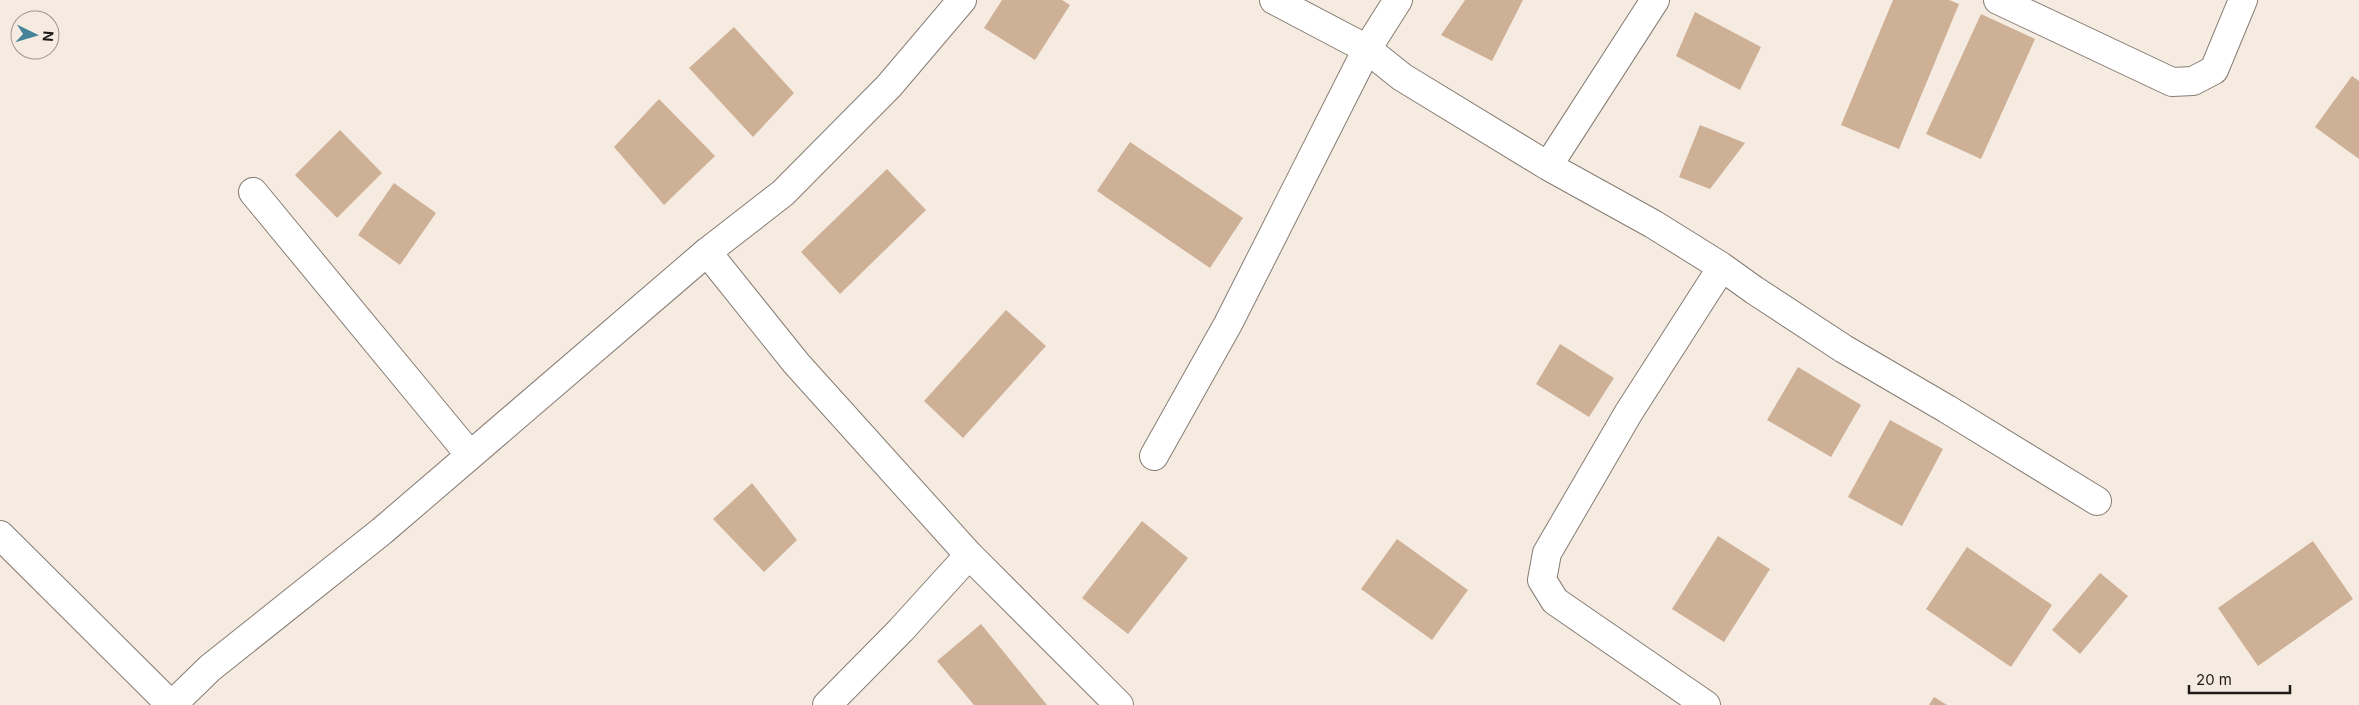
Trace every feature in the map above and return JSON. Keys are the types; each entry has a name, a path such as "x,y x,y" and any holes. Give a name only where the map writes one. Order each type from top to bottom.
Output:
{"street":[{"path":"0,534 171,705 210,668 382,531 707,252 783,193 889,86 962,0"},
{"path":"1274,0 1367,49 1402,77 1548,166 1653,224 1722,267 1844,349 1947,409 2097,501"},
{"path":"1154,456 1228,324 1367,49 1398,0"},
{"path":"1548,166 1655,0"},
{"path":"1998,0 2172,82 2194,81 2214,70 2243,0"},
{"path":"253,192 470,455"},
{"path":"707,252 796,363 968,555 1119,705"},
{"path":"1706,705 1555,601 1542,580 1547,553 1629,412 1722,267"},
{"path":"827,705 901,630 968,555"}],"building":[{"path":"1002,0 1062,0 1070,5 1035,60 984,28"},
{"path":"1465,0 1523,0 1492,61 1441,35"},
{"path":"1893,0 1949,0 1959,4 1899,149 1841,125"},
{"path":"1695,12 1761,47 1740,90 1676,56"},
{"path":"1981,14 2035,39 1981,159 1926,134"},
{"path":"734,27 794,93 753,137 689,68"},
{"path":"2352,76 2359,81 2359,159 2315,127"},
{"path":"659,99 715,156 664,205 614,147"},
{"path":"1700,125 1745,143 1710,189 1679,177"},
{"path":"340,130 382,173 337,218 295,175"},
{"path":"1130,142 1243,218 1210,268 1097,191"},
{"path":"887,169 926,210 840,294 801,252"},
{"path":"394,183 436,213 400,265 358,235"},
{"path":"1006,310 1046,346 963,438 924,401"},
{"path":"1560,344 1614,378 1589,417 1536,384"},
{"path":"1798,367 1861,405 1831,457 1767,420"},
{"path":"1890,420 1943,449 1902,526 1848,497"},
{"path":"752,483 797,540 764,572 713,519"},
{"path":"1142,521 1188,558 1128,634 1082,598"},
{"path":"1718,536 1770,569 1724,642 1672,609"},
{"path":"1397,539 1468,590 1432,640 1361,589"},
{"path":"2313,541 2353,599 2258,666 2218,608"},
{"path":"1967,547 2052,605 2011,667 1926,609"},
{"path":"2100,573 2128,596 2080,654 2052,630"},
{"path":"981,624 1047,705 974,705 937,661"},
{"path":"1934,697 1947,705 1929,705"}]}
